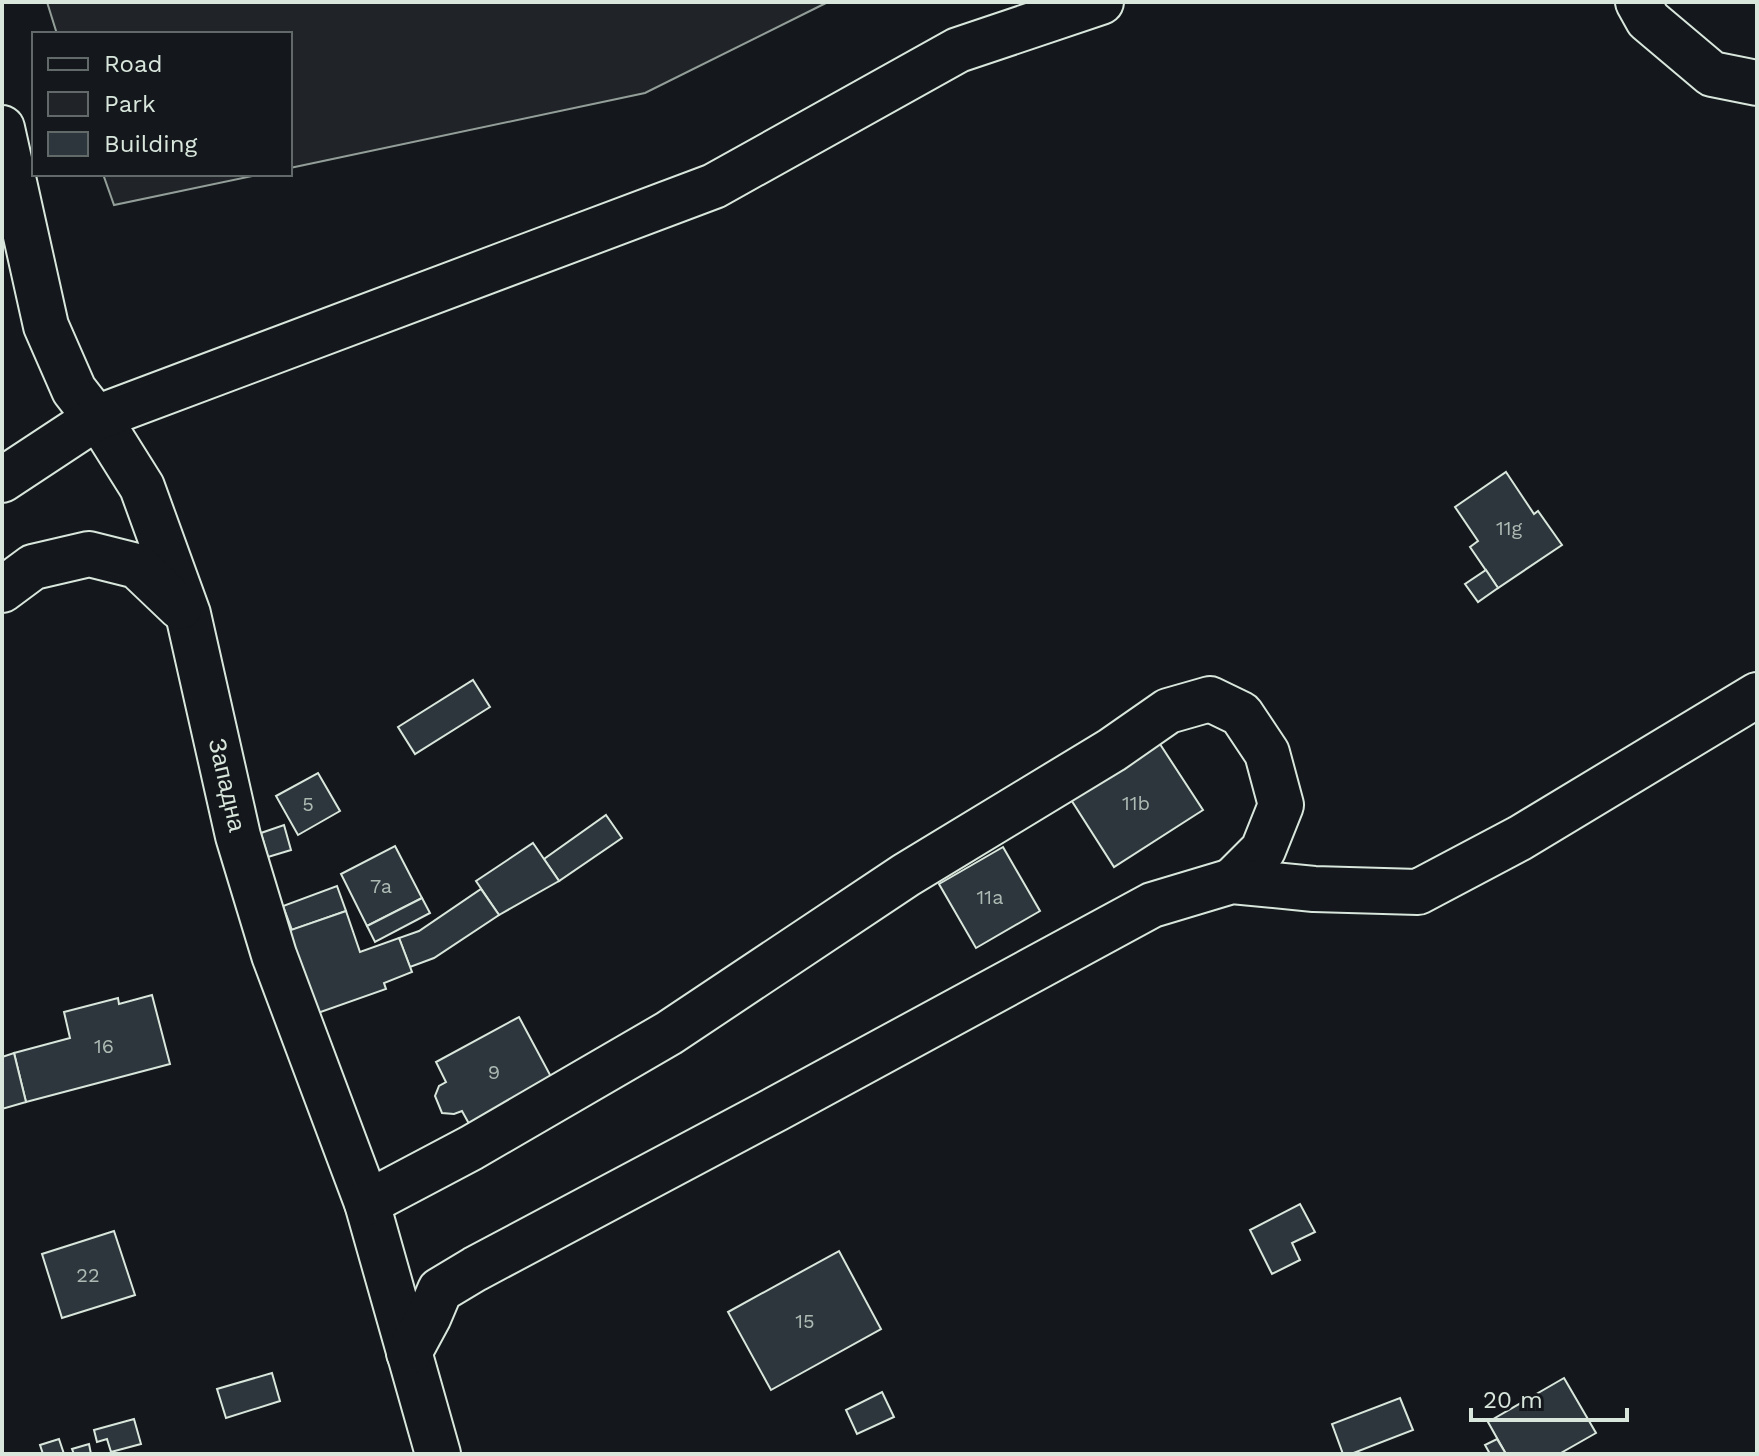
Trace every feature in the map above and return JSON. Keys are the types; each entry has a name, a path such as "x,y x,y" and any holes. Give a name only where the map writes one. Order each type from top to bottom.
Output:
{"street":[{"path":"2,480 96,418 714,186 958,50 1101,2"},
{"path":"1638,2 1648,20 1712,74 1757,83"},
{"name":"Западна","path":"2,128 46,326 74,390 142,487 188,614 238,836 274,955 367,1203 438,1454"},
{"path":"2,590 33,567 89,554 137,566 188,614"},
{"path":"409,1353 440,1290 1152,905 1232,881 1314,889 1418,892 1520,838 1757,695"},
{"path":"367,1203 471,1148 669,1033 906,875 1112,750 1168,711 1210,699 1241,714 1267,753 1281,805 1263,850 1232,881"}],"green space":[{"path":"47,2 828,2 645,93 292,168 292,32 56,32"},
{"path":"104,176 252,176 114,205"}],"building":[{"path":"1506,472 1534,514 1538,511 1562,545 1498,588 1470,547 1478,541 1455,507"},
{"path":"1486,570 1498,588 1478,602 1465,584"},
{"path":"473,680 490,707 415,754 398,727"},
{"path":"1156,738 1203,810 1114,867 1068,795"},
{"path":"318,773 340,811 298,835 276,796"},
{"path":"606,815 622,838 559,881 544,859"},
{"path":"284,825 291,850 268,857 261,833"},
{"path":"533,843 559,881 499,915 476,881"},
{"path":"395,846 422,898 367,926 341,874"},
{"path":"1003,847 1040,911 976,948 939,884"},
{"path":"337,886 346,911 292,930 283,906"},
{"path":"481,889 499,915 434,958 410,967 399,938 419,931"},
{"path":"422,898 430,913 375,942 367,926"},
{"path":"346,911 360,952 399,938 412,972 384,983 386,989 315,1014 285,932"},
{"path":"152,995 170,1064 26,1102 14,1053 70,1038 64,1012 118,998 119,1004"},
{"path":"519,1017 556,1086 473,1131 462,1111 442,1113 435,1096 439,1086 446,1082 436,1062"},
{"path":"14,1053 26,1102 2,1109 2,1057"},
{"path":"1300,1204 1315,1232 1292,1243 1300,1260 1272,1274 1250,1230"},
{"path":"114,1231 135,1295 62,1318 42,1254"},
{"path":"839,1251 881,1329 771,1390 728,1312"},
{"path":"272,1373 280,1401 226,1418 217,1389"},
{"path":"1564,1378 1596,1433 1559,1454 1506,1454 1488,1422"},
{"path":"882,1392 894,1417 857,1434 846,1410"},
{"path":"1400,1398 1413,1430 1351,1454 1343,1454 1332,1424"},
{"path":"134,1419 141,1444 111,1452 107,1439 97,1442 94,1430"},
{"path":"59,1439 64,1454 43,1454 40,1445"},
{"path":"1497,1439 1506,1454 1490,1454 1485,1445"},
{"path":"89,1444 91,1454 74,1454 72,1449"}]}
